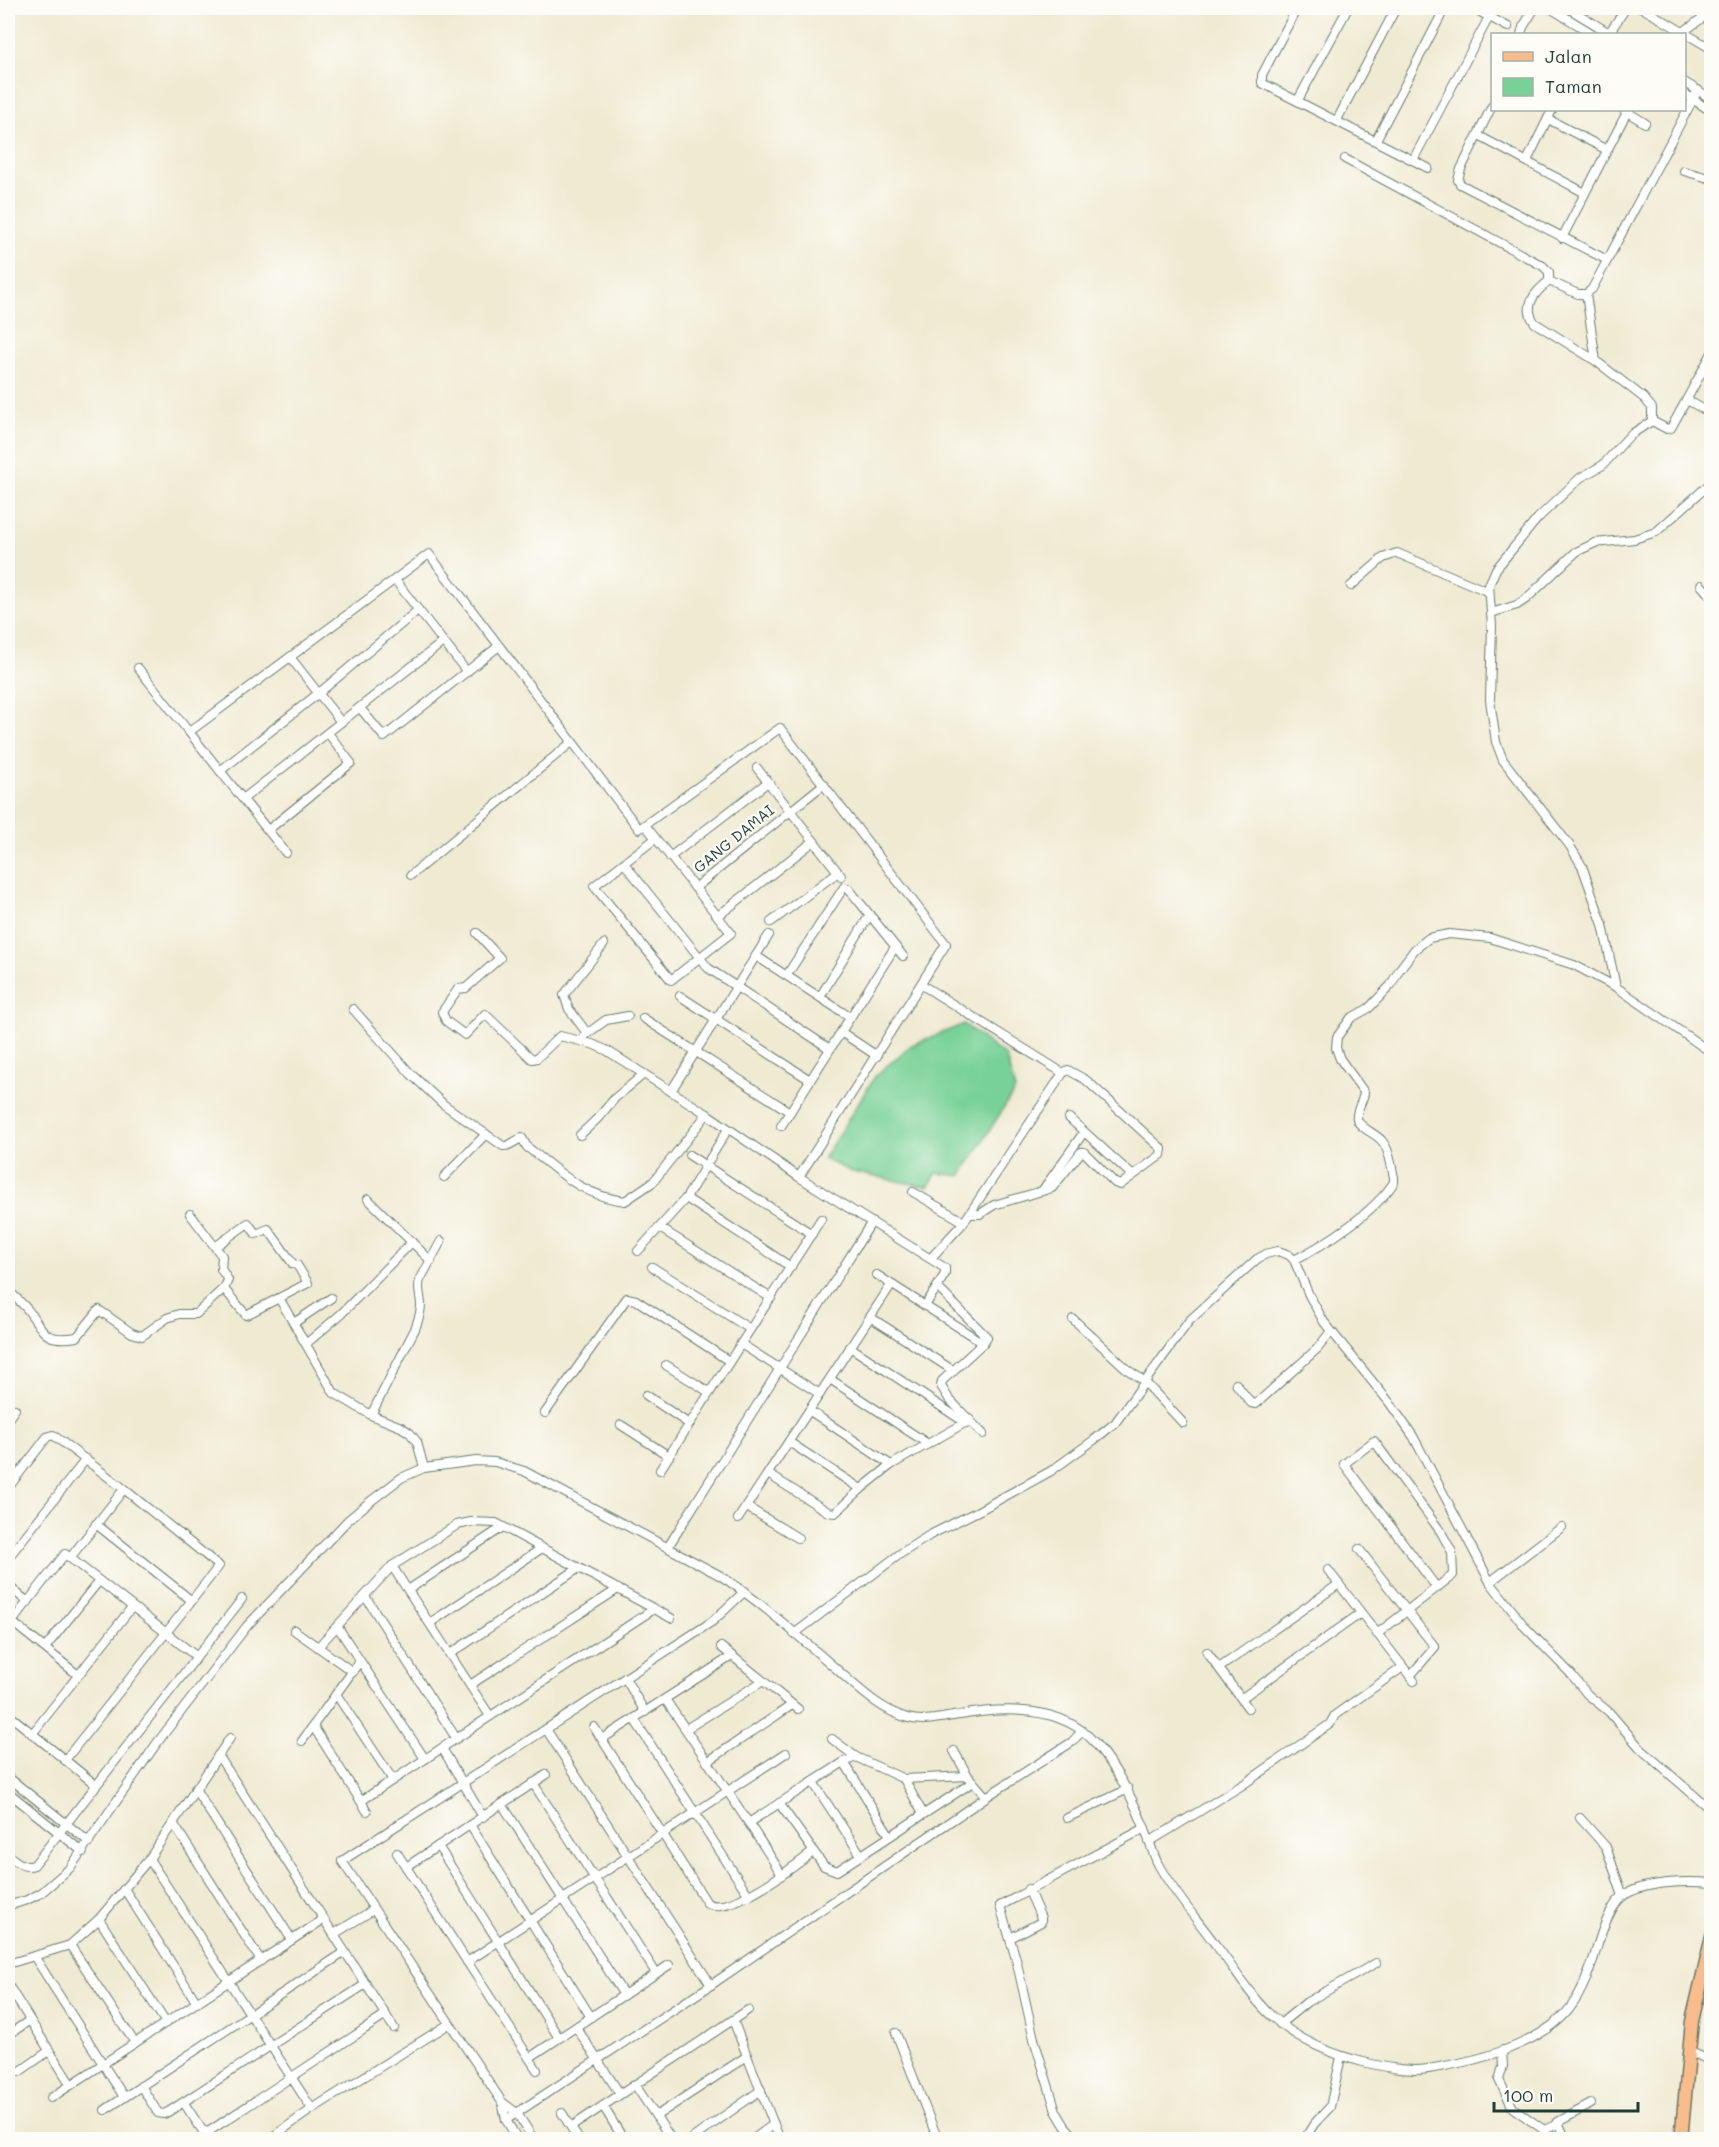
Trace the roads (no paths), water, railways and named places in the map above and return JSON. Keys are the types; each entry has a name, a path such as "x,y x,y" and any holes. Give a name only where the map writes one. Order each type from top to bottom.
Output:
{"main road":[{"path":"1681,2139 1692,2021 1712,1936"}],"street":[{"path":"1297,8 1261,79 1263,83 1428,168"},
{"path":"1298,100 1348,8"},
{"path":"1337,120 1396,8"},
{"path":"1376,140 1445,8"},
{"path":"1473,8 1508,27"},
{"path":"1521,33 1535,8"},
{"path":"1550,8 1591,33"},
{"path":"1568,8 1608,33"},
{"path":"1611,33 1626,8"},
{"path":"1642,8 1683,32 1712,11"},
{"path":"1413,160 1489,17"},
{"path":"1686,34 1712,49"},
{"path":"1686,83 1712,99"},
{"path":"1549,281 1578,294 1586,294 1592,289 1698,90"},
{"path":"1686,94 1712,112"},
{"path":"1491,108 1459,175 1460,184 1607,260"},
{"path":"1527,162 1552,111"},
{"path":"1562,238 1625,111 1645,123"},
{"path":"1548,119 1607,150"},
{"path":"1479,136 1585,193"},
{"path":"1345,159 1543,266 1550,272 1549,281 1533,298 1528,309 1530,317 1535,323 1596,361 1644,398 1652,408 1652,421"},
{"path":"1684,171 1712,179"},
{"path":"1586,294 1596,361"},
{"path":"1652,421 1667,429 1671,428 1712,353"},
{"path":"1687,400 1712,414"},
{"path":"1616,987 1603,925 1582,866 1570,846 1503,760 1496,742 1490,700 1489,585 1496,569 1538,518 1580,478 1603,465 1630,435 1652,421"},
{"path":"1491,613 1516,605 1526,599 1576,552 1595,543 1634,539 1656,532 1712,482"},
{"path":"1351,586 1383,558 1397,553 1489,592"},
{"path":"189,732 429,554 639,829 780,728 945,942 945,948 799,1177"},
{"path":"395,580 467,672"},
{"path":"1701,585 1712,598"},
{"path":"220,771 319,693 418,610"},
{"path":"243,799 443,642"},
{"path":"360,708 384,737 499,646"},
{"path":"290,657 341,723"},
{"path":"138,668 286,853"},
{"path":"267,830 351,763 328,733"},
{"path":"411,875 572,742"},
{"path":"757,768 839,874 771,922"},
{"path":"670,857 768,782"},
{"name":"GANG DAMAI","path":"695,888 824,784"},
{"path":"645,825 656,838 731,933 671,980 594,886 656,838"},
{"path":"718,916 814,841"},
{"path":"624,862 708,968 830,1049"},
{"path":"787,975 842,888 848,888 903,956"},
{"path":"820,997 869,916"},
{"path":"477,933 500,958 466,988 458,989 442,1012 446,1021 465,1035 485,1014 532,1059 537,1058 560,1036 606,1050 707,1114 799,1177 931,1258 946,1270 925,1306"},
{"path":"671,1091 770,934"},
{"path":"1294,1260 1343,1230 1368,1210 1394,1182 1387,1149 1382,1140 1360,1124 1357,1119 1364,1092 1340,1059 1336,1048 1337,1037 1351,1018 1369,1008 1391,985 1415,949 1429,938 1449,934 1491,938 1574,964 1616,987 1712,1053"},
{"path":"587,1033 569,1009 564,995 604,944"},
{"path":"781,1126 895,946"},
{"path":"756,956 850,1017"},
{"path":"922,984 1063,1073"},
{"path":"680,996 810,1080"},
{"path":"353,1009 411,1074 443,1104 506,1146 522,1138 527,1147 587,1192 604,1199 625,1201 653,1182 707,1114"},
{"path":"579,1040 606,1020 628,1016"},
{"path":"643,1018 790,1112"},
{"path":"841,1032 877,1056"},
{"path":"931,1258 970,1214 1065,1071 1071,1071 1086,1080 1162,1149 1161,1155 1122,1184 1116,1184 1082,1151 1052,1188 994,1205 980,1214 970,1214"},
{"path":"580,1136 615,1098 644,1074"},
{"path":"1069,1118 1132,1175"},
{"path":"638,1251 686,1198 728,1129"},
{"path":"1042,1191 1084,1132"},
{"path":"444,1177 486,1134"},
{"path":"689,1155 812,1234"},
{"path":"913,1192 964,1222"},
{"path":"686,1198 791,1267"},
{"path":"368,1199 431,1261"},
{"path":"8,1290 27,1309 43,1332 56,1338 77,1337 99,1310 132,1333 142,1336 167,1318 180,1314 196,1314 224,1289 228,1278 221,1269 222,1256 190,1214"},
{"path":"660,1470 821,1219"},
{"path":"215,1247 248,1223 256,1234 268,1229 293,1264 297,1264 308,1283 246,1315 224,1289"},
{"path":"668,1547 871,1223"},
{"path":"660,1228 771,1299"},
{"path":"371,1415 415,1329 422,1303 418,1287 420,1280 441,1241"},
{"path":"307,1343 341,1314 412,1242"},
{"path":"794,1634 900,1554 930,1535 1051,1471 1115,1423 1189,1321 1257,1260 1266,1254 1278,1251 1289,1255 1294,1260 1317,1309 1331,1331 1407,1427 1490,1581 1525,1627 1641,1749 1712,1811"},
{"path":"652,1267 750,1329"},
{"path":"877,1275 983,1343"},
{"path":"738,1519 891,1285"},
{"path":"937,1287 987,1336 983,1343 942,1382 941,1389 968,1421"},
{"path":"279,1298 334,1393 371,1415 410,1433 417,1442 424,1468"},
{"path":"294,1323 331,1298"},
{"path":"545,1413 627,1298 636,1300 729,1361"},
{"path":"870,1317 954,1371"},
{"path":"1073,1319 1128,1370 1144,1381 1184,1423"},
{"path":"1236,1384 1251,1403 1256,1404 1310,1356 1331,1331"},
{"path":"741,1344 820,1394"},
{"path":"850,1347 968,1421 983,1434"},
{"path":"666,1365 709,1392"},
{"path":"830,1379 928,1444"},
{"path":"646,1395 689,1424"},
{"path":"8,1419 15,1409"},
{"path":"810,1411 891,1465"},
{"path":"768,1474 830,1514 836,1513 861,1488 891,1465 968,1421"},
{"path":"621,1425 669,1456"},
{"path":"8,1488 50,1435 53,1435 219,1566 65,1760"},
{"path":"1377,1634 1437,1588 1453,1575 1452,1552 1441,1532 1374,1441 1344,1464 1437,1588"},
{"path":"789,1442 861,1488"},
{"path":"8,1558 86,1459"},
{"path":"8,1906 41,1893 70,1868 157,1743 248,1626 348,1520 394,1482 424,1468 476,1461 495,1462 509,1466 542,1480 721,1576 745,1591 861,1690 905,1718 921,1720 984,1712 1029,1711 1051,1717 1082,1732 1095,1743 1126,1789 1159,1865 1258,2002 1280,2024 1340,2059 1396,2068 1424,2069 1488,2055 1538,2037 1569,2010 1588,1974 1604,1925 1623,1896 1641,1888 1662,1884 1680,1882 1712,1884"},
{"path":"70,1558 124,1489"},
{"path":"747,1507 798,1538"},
{"path":"318,1647 392,1566 457,1526 471,1522 485,1521 503,1527 671,1618"},
{"path":"96,1524 192,1601"},
{"path":"408,1590 503,1527"},
{"path":"1490,1581 1562,1527"},
{"path":"429,1623 542,1548"},
{"path":"1328,1570 1412,1679 1435,1647 1359,1549"},
{"path":"78,1675 10,1624 65,1554 197,1657"},
{"path":"392,1566 490,1716"},
{"path":"450,1654 579,1568"},
{"path":"45,1648 99,1581"},
{"path":"1219,1668 1339,1584"},
{"path":"8,1586 28,1602"},
{"path":"470,1686 618,1589"},
{"path":"518,2139 506,2121 501,2102 342,1862 713,1622 745,1591"},
{"path":"365,1596 456,1738"},
{"path":"8,1855 22,1865 28,1867 34,1865 242,1599"},
{"path":"32,1734 132,1607"},
{"path":"361,1801 654,1609"},
{"path":"1242,1698 1361,1613"},
{"path":"337,1626 424,1759"},
{"path":"294,1630 353,1672"},
{"path":"707,1762 795,1707 721,1647"},
{"path":"1207,1652 1248,1708"},
{"path":"602,1739 732,1656"},
{"path":"302,1741 360,1662"},
{"path":"1149,1842 1244,1784 1330,1724 1335,1715 1403,1667"},
{"path":"625,1678 645,1712"},
{"path":"686,1730 763,1681"},
{"path":"336,1694 393,1780"},
{"path":"665,1698 727,1792 750,1822 782,1875"},
{"path":"8,1714 96,1785"},
{"path":"634,1719 749,1896"},
{"path":"313,1726 368,1811"},
{"path":"594,1726 707,1903 717,1906 749,1896 813,1852"},
{"path":"546,1729 711,1985"},
{"path":"506,2121 711,1985 986,1797 1072,1742 1082,1732"},
{"path":"8,1964 70,1945 99,1918 149,1859 230,1738"},
{"path":"832,1738 856,1757 904,1779 971,1779"},
{"path":"442,1748 483,1817"},
{"path":"954,1751 971,1779 986,1797"},
{"path":"467,1962 786,1753"},
{"path":"218,1755 394,2028"},
{"path":"750,1822 844,1762 856,1757"},
{"path":"844,1762 890,1836"},
{"path":"406,1867 546,1775"},
{"path":"8,1777 89,1842"},
{"path":"904,1779 923,1814"},
{"path":"779,1803 824,1866 837,1871 971,1779"},
{"path":"813,1782 861,1855"},
{"path":"533,1783 656,1973"},
{"path":"195,1789 292,1940"},
{"path":"1067,1818 1114,1797 1126,1789"},
{"path":"8,1792 83,1852"},
{"path":"502,1804 624,1995"},
{"path":"1580,1818 1606,1847 1623,1896"},
{"path":"173,1823 261,1961"},
{"path":"470,1825 591,2017"},
{"path":"1077,2139 1065,2126 1056,2111 1034,2039 1000,1905 1143,1829"},
{"path":"438,1846 559,2038"},
{"path":"397,1853 537,2070"},
{"path":"149,1859 312,2109"},
{"path":"1010,1938 1041,1922 1028,1889"},
{"path":"125,1890 197,2003"},
{"path":"334,1935 373,1910"},
{"path":"99,1918 166,2023"},
{"path":"51,2098 324,1919"},
{"path":"70,1945 135,2043"},
{"path":"105,2110 345,1952"},
{"path":"34,1956 124,2097"},
{"path":"1280,2024 1307,2002 1376,1963"},
{"path":"529,2058 669,1965"},
{"path":"141,2086 155,2110 161,2114 168,2112 366,1984"},
{"path":"8,1987 71,2085"},
{"path":"571,2127 748,2010"},
{"path":"184,2103 202,2130 208,2132 386,2015"},
{"path":"8,2035 30,2020"},
{"path":"733,2020 780,2139"},
{"path":"268,2139 448,2024"},
{"path":"576,2026 620,2094"},
{"path":"896,2033 938,2139"},
{"path":"1501,2050 1503,2066 1498,2080 1513,2108 1544,2130 1591,2104"},
{"path":"19,2072 49,2051"},
{"path":"1690,2052 1712,2061"},
{"path":"656,2116 747,2056"},
{"path":"1304,2139 1330,2107 1340,2059"},
{"path":"635,2085 672,2139"},
{"path":"690,2139 760,2090"},
{"path":"501,2102 517,2113 534,2139"},
{"path":"603,2106 624,2139"},
{"path":"562,2113 579,2139"},
{"path":"752,2139 774,2124"},
{"path":"1558,2124 1566,2139"}]}
